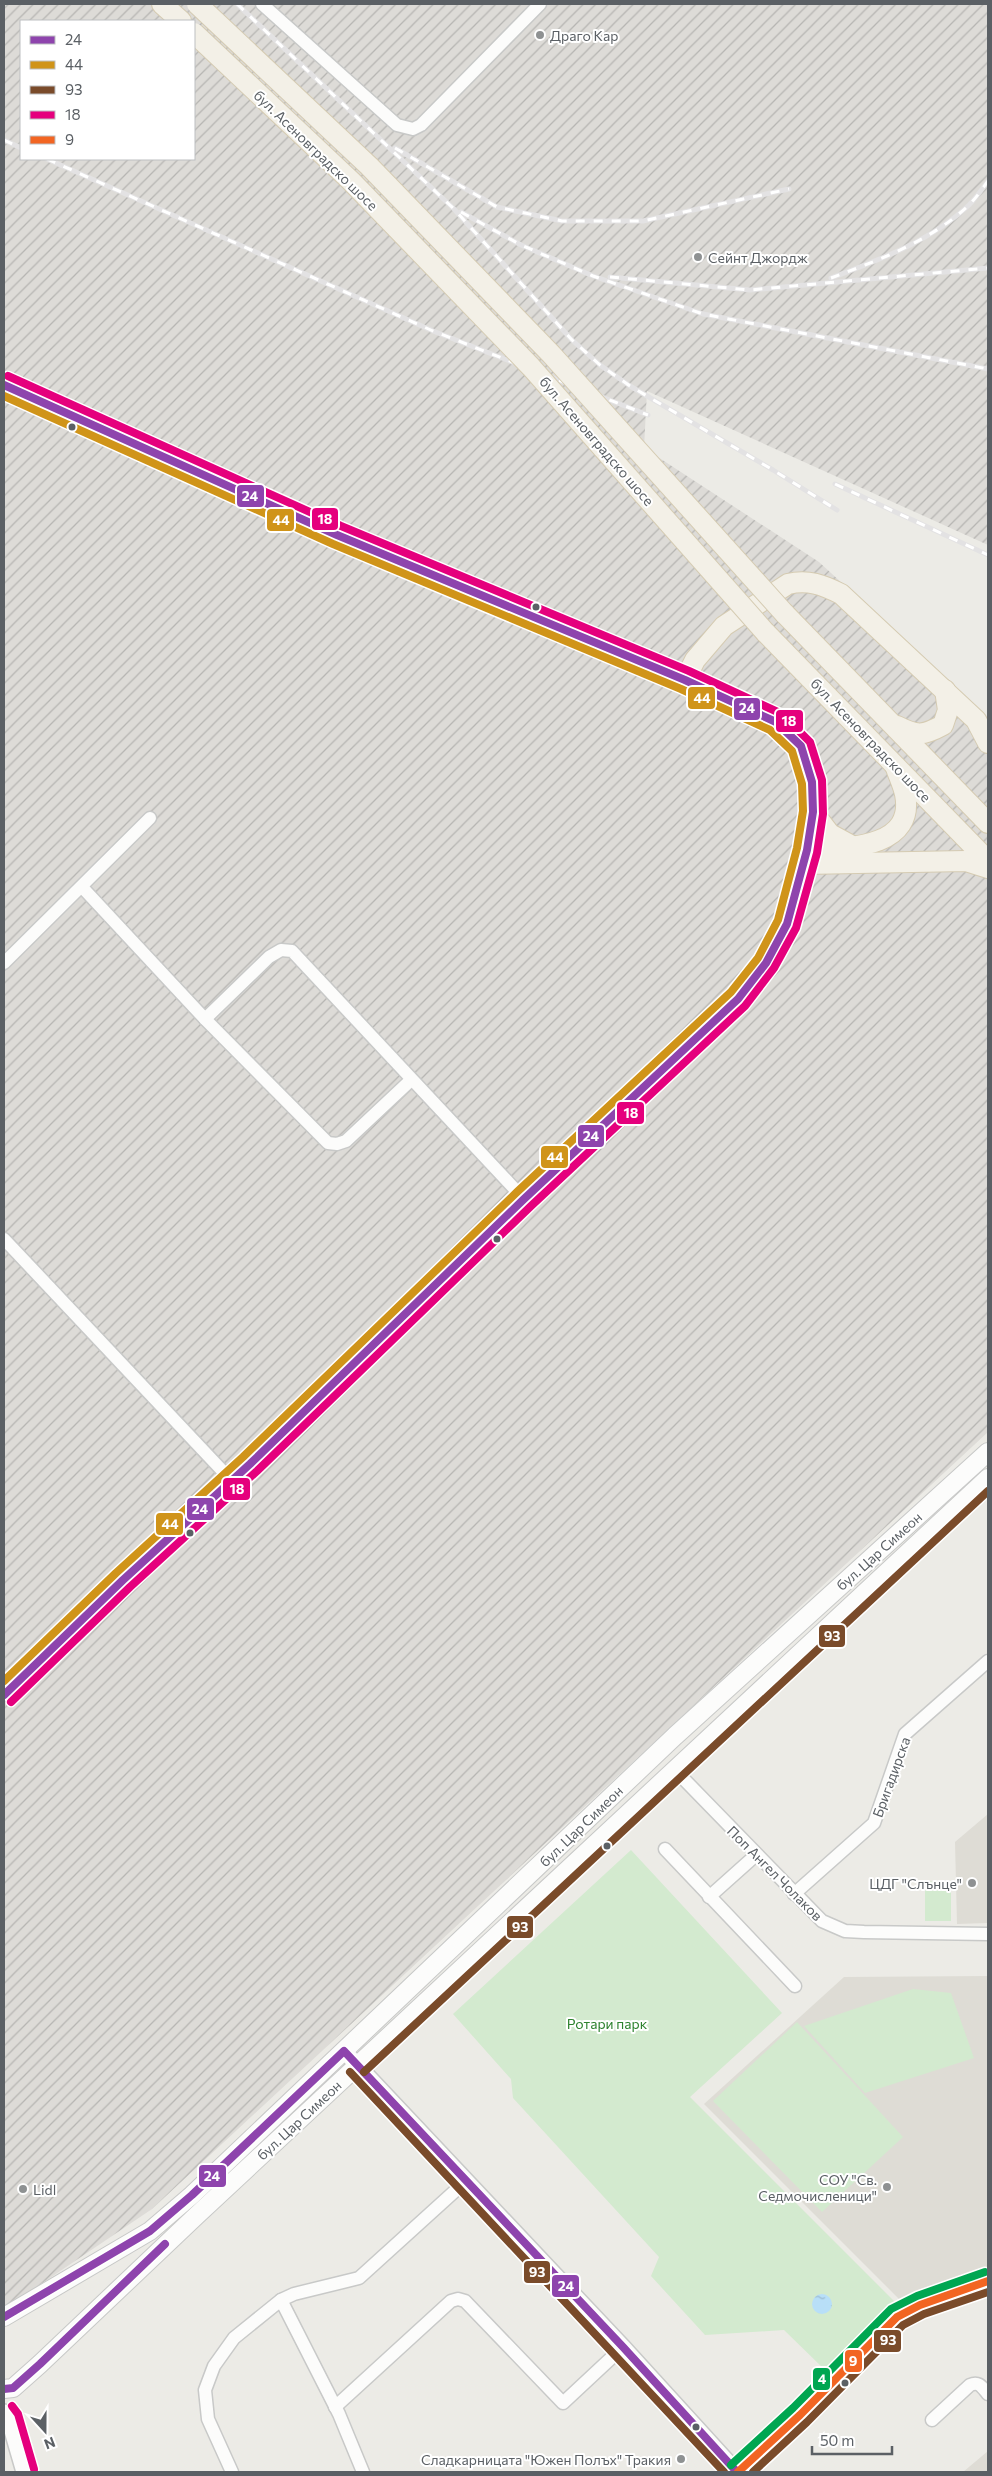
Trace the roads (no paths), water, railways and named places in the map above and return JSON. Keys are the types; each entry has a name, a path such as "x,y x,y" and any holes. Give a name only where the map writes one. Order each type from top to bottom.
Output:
{"main road":[{"path":"162,4 180,20"},
{"name":"бул. Асеновградско шосе","path":"197,4 369,166 537,340 784,613 988,823"},
{"name":"бул. Асеновградско шосе","path":"195,34 351,181 531,367 765,632 894,762 988,861"},
{"path":"685,680 695,660 724,626 788,584 800,581 813,582 841,594 976,720 988,743"},
{"path":"893,724 914,735 930,732 943,725 948,710 945,690"},
{"path":"805,857 869,845 892,834 903,821 905,796 894,762"},
{"path":"813,812 830,834 854,847"},
{"path":"805,857 966,861 988,868"},
{"name":"бул. Цар Симеон","path":"4,2318 150,2231 192,2195 675,1736 988,1452"},
{"name":"бул. Цар Симеон","path":"4,2389 13,2388 40,2364 674,1769 988,1478"}],"street":[{"path":"262,4 397,125 413,129 421,125 540,4"},
{"path":"4,385 337,535 685,680 776,722 801,746 812,782 813,812 805,857 787,924 766,963 738,999 524,1199 232,1481 123,1580 4,1695"},
{"path":"4,963 150,818"},
{"path":"82,886 205,1018 328,1143 337,1144 346,1141 411,1080"},
{"path":"205,1018 270,957 281,950 292,952 524,1199"},
{"path":"4,1239 232,1481"},
{"name":"Бригадирска","path":"794,1894 874,1823 905,1734 988,1661"},
{"name":"Поп Ангел Чолаков","path":"674,1769 822,1921 845,1931 988,1934"},
{"path":"665,1849 795,1986"},
{"path":"710,1897 756,1855"},
{"path":"344,2052 623,2347 737,2472 800,2415 897,2318 920,2305 988,2282"},
{"path":"232,2472 208,2418 205,2398 207,2380 214,2366 234,2338 281,2300 294,2294 359,2278 466,2181"},
{"path":"335,2407 450,2301 458,2298 465,2301 563,2403 623,2347"},
{"path":"281,2300 335,2407 363,2472"},
{"path":"932,2420 970,2385 975,2383 980,2385 988,2394"},
{"path":"4,2412 8,2417 24,2472"}],"water":[{"path":"822,2294 829,2297 832,2304 829,2311 822,2314 815,2311 812,2304 815,2297"}],"railway":[{"path":"237,4 454,209 572,340 600,365 630,386 837,510"},
{"path":"4,140 20,148"},
{"path":"395,148 497,207 562,221 643,221 789,189"},
{"path":"49,160 433,331 648,415"},
{"path":"831,278 904,248 938,229 969,205 988,181"},
{"path":"461,212 521,245 593,276 703,314 988,369"},
{"path":"610,277 750,290 988,268"},
{"path":"835,484 988,555"}],"place":[{"name":"Драго Кар","path":"540,35"},
{"name":"Сейнт Джордж","path":"698,257"},
{"name":"ЦДГ \"Слънце\"","path":"972,1883"},
{"name":"СОУ \"Св. Седмочисленици\"","path":"887,2187"},
{"name":"Lidl","path":"23,2189"},
{"name":"Сладкарницата \"Южен Полъх\" Тракия","path":"681,2459"}],"park label":[{"name":"Ротари парк","path":"607,2023"}]}
